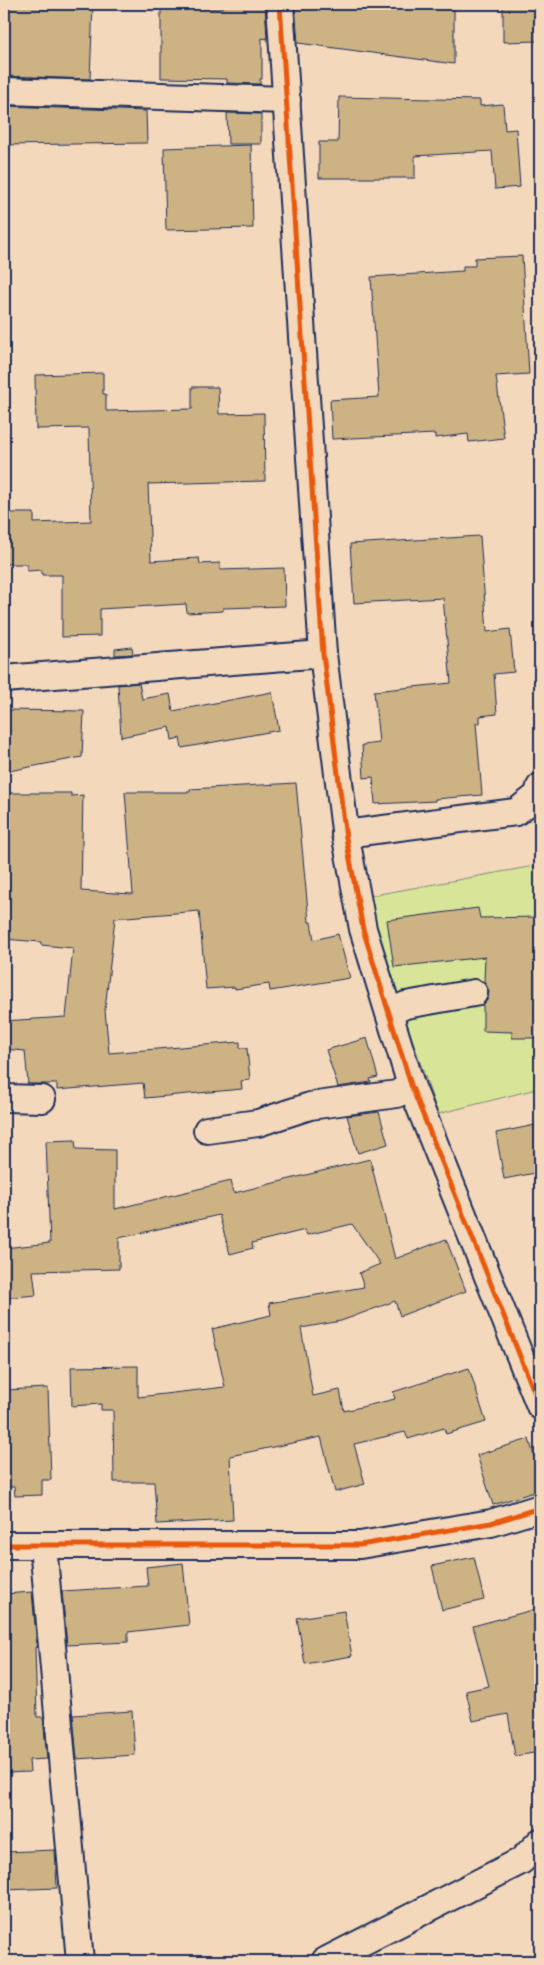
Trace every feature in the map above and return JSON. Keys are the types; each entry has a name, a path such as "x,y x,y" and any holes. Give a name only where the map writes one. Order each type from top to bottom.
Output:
{"street":[{"path":"280,4 323,654 346,834 363,929 411,1085 529,1348 540,1406"},
{"path":"4,91 287,100"},
{"path":"4,679 323,654"},
{"path":"346,834 516,812 538,795 540,787"},
{"path":"389,1012 406,1004 474,993"},
{"path":"208,1130 258,1124 310,1106 397,1094 411,1085"},
{"path":"4,1098 42,1099"},
{"path":"4,1545 360,1546 491,1523 540,1508"},
{"path":"43,1545 80,1961"},
{"path":"325,1961 521,1861 540,1842"}],"green space":[{"path":"540,865 540,1088 438,1114 363,897"}],"building":[{"path":"4,4 93,4 90,79 4,76"},
{"path":"223,4 265,4 267,39 262,38 262,79 260,79 260,84 227,83 227,79 161,78 161,8 223,8"},
{"path":"295,4 454,4 454,64 298,43"},
{"path":"503,5 540,5 540,41 503,42"},
{"path":"339,97 480,100 480,106 503,104 505,130 516,129 520,187 495,189 492,151 415,156 415,178 319,178 319,142 338,142"},
{"path":"4,106 146,111 147,143 4,145"},
{"path":"227,113 261,114 261,144 228,144"},
{"path":"251,145 253,228 166,230 164,148"},
{"path":"522,256 529,374 496,376 504,438 469,442 468,434 435,438 435,434 332,439 330,400 379,397 371,277 463,271 463,266 475,266 475,258"},
{"path":"103,373 103,394 106,394 106,411 192,409 192,387 218,387 219,414 264,413 265,481 148,484 151,561 199,558 200,564 220,563 220,570 284,568 285,606 223,608 223,611 187,613 186,604 100,609 100,636 62,637 62,575 42,575 42,570 27,571 27,564 4,564 4,513 34,513 34,523 91,521 89,428 36,429 35,375"},
{"path":"480,536 487,632 510,629 514,672 494,674 497,714 480,716 480,723 476,723 482,795 435,799 435,801 375,804 373,777 364,778 362,745 379,743 374,691 451,683 443,598 354,603 350,544"},
{"path":"132,647 133,654 115,655 115,649"},
{"path":"139,683 142,699 170,694 173,711 272,692 279,730 182,748 180,738 172,740 170,727 121,737 118,685"},
{"path":"4,710 84,711 82,757 4,772"},
{"path":"296,783 309,922 311,922 314,940 338,934 350,978 270,991 269,984 235,989 235,987 206,989 199,911 115,918 105,1010 109,1053 240,1042 240,1048 247,1048 250,1080 241,1081 242,1089 145,1098 143,1083 57,1090 57,1084 28,1084 25,1051 4,1049 4,1021 66,1017 73,948 41,945 41,942 4,939 4,793 71,793 71,796 83,795 81,891 133,894 125,792 190,792 190,789"},
{"path":"478,908 480,918 540,917 540,1038 512,1038 512,1032 483,1031 483,1005 488,999 489,991 484,982 485,957 394,967 387,920"},
{"path":"367,1038 378,1077 370,1079 371,1082 338,1087 326,1050"},
{"path":"379,1112 388,1144 358,1153 347,1116"},
{"path":"540,1124 540,1172 504,1179 496,1133"},
{"path":"75,1140 76,1149 115,1150 115,1209 231,1181 234,1193 370,1159 395,1259 446,1239 466,1291 400,1316 395,1301 341,1321 301,1328 313,1396 340,1390 344,1411 395,1399 393,1392 469,1368 486,1422 446,1434 444,1428 408,1439 405,1432 354,1444 365,1484 335,1492 321,1437 230,1456 233,1520 157,1524 154,1482 114,1482 113,1410 101,1410 101,1404 72,1406 71,1367 138,1366 138,1397 225,1387 212,1329 271,1315 269,1303 364,1287 359,1273 380,1264 352,1224 307,1235 305,1230 252,1243 253,1248 230,1254 219,1215 119,1238 119,1269 33,1271 36,1295 4,1298 4,1248 50,1243 46,1141"},
{"path":"48,1388 51,1480 42,1480 42,1495 15,1496 14,1487 4,1487 4,1390"},
{"path":"529,1439 540,1476 540,1490 493,1505 477,1455"},
{"path":"474,1557 484,1600 442,1610 432,1566"},
{"path":"183,1563 189,1625 128,1632 128,1642 67,1645 62,1591 148,1586 146,1567"},
{"path":"32,1592 37,1647 35,1647 37,1717 43,1717 47,1759 29,1760 30,1772 4,1773 4,1594"},
{"path":"540,1608 540,1752 515,1756 508,1714 473,1721 466,1691 489,1686 473,1626"},
{"path":"344,1611 352,1656 305,1664 297,1618"},
{"path":"132,1711 135,1755 77,1759 73,1715"},
{"path":"55,1850 57,1888 4,1890 4,1852"}],"cycle path":[{"path":"280,4 323,654 346,838 363,929 411,1085 540,1406"},
{"path":"4,1545 360,1545 491,1523 540,1508"}]}
